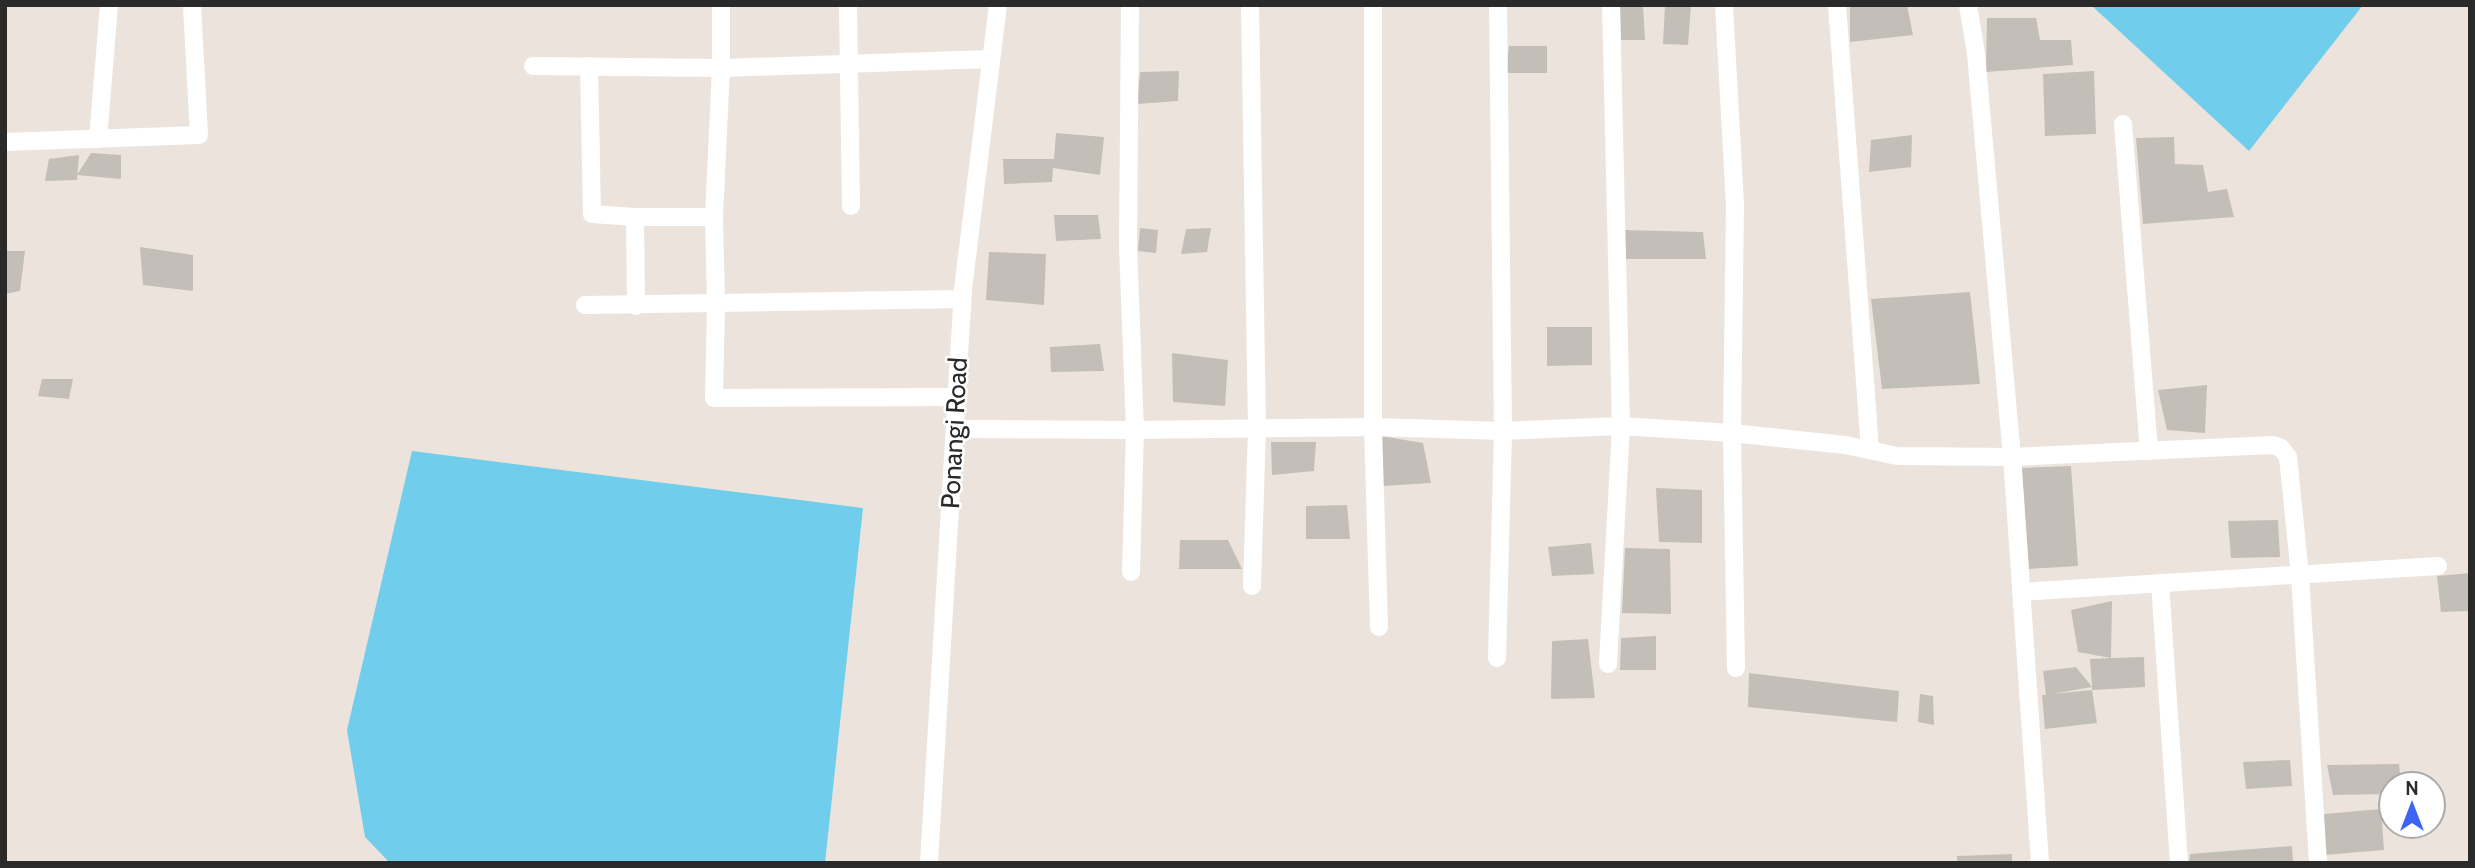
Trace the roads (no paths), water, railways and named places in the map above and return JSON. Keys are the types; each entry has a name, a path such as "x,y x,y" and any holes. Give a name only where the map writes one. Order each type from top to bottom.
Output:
{"street":[{"path":"98,139 108,5"},
{"path":"5,142 199,135 192,5"},
{"path":"721,5 714,217 714,398 957,397"},
{"path":"848,5 851,205"},
{"name":"Ponangi Road","path":"929,863 962,299 998,5"},
{"path":"1129,5 1128,246 1135,430 1131,572"},
{"path":"1250,5 1256,428 1252,586"},
{"path":"1373,5 1373,427 1379,627"},
{"path":"1497,658 1503,431 1498,5"},
{"path":"1608,664 1621,426 1611,5"},
{"path":"1724,5 1735,205 1732,433 1736,668"},
{"path":"1837,5 1870,449"},
{"path":"1968,5 1978,68 2012,457 2040,863"},
{"path":"533,66 721,68 991,59"},
{"path":"589,66 592,214 714,217"},
{"path":"2123,124 2149,451"},
{"path":"635,217 636,306"},
{"path":"585,305 962,299"},
{"path":"955,429 1373,427 1503,431 1621,426 1732,433 1870,449 1898,456 2012,457 2273,445 2281,448 2288,457 2300,575 2318,863"},
{"path":"2021,592 2438,566"},
{"path":"2160,583 2179,863"}],"water":[{"path":"2091,5 2363,5 2249,151"},
{"path":"412,451 863,508 825,863 390,863 365,837 347,730"}]}
